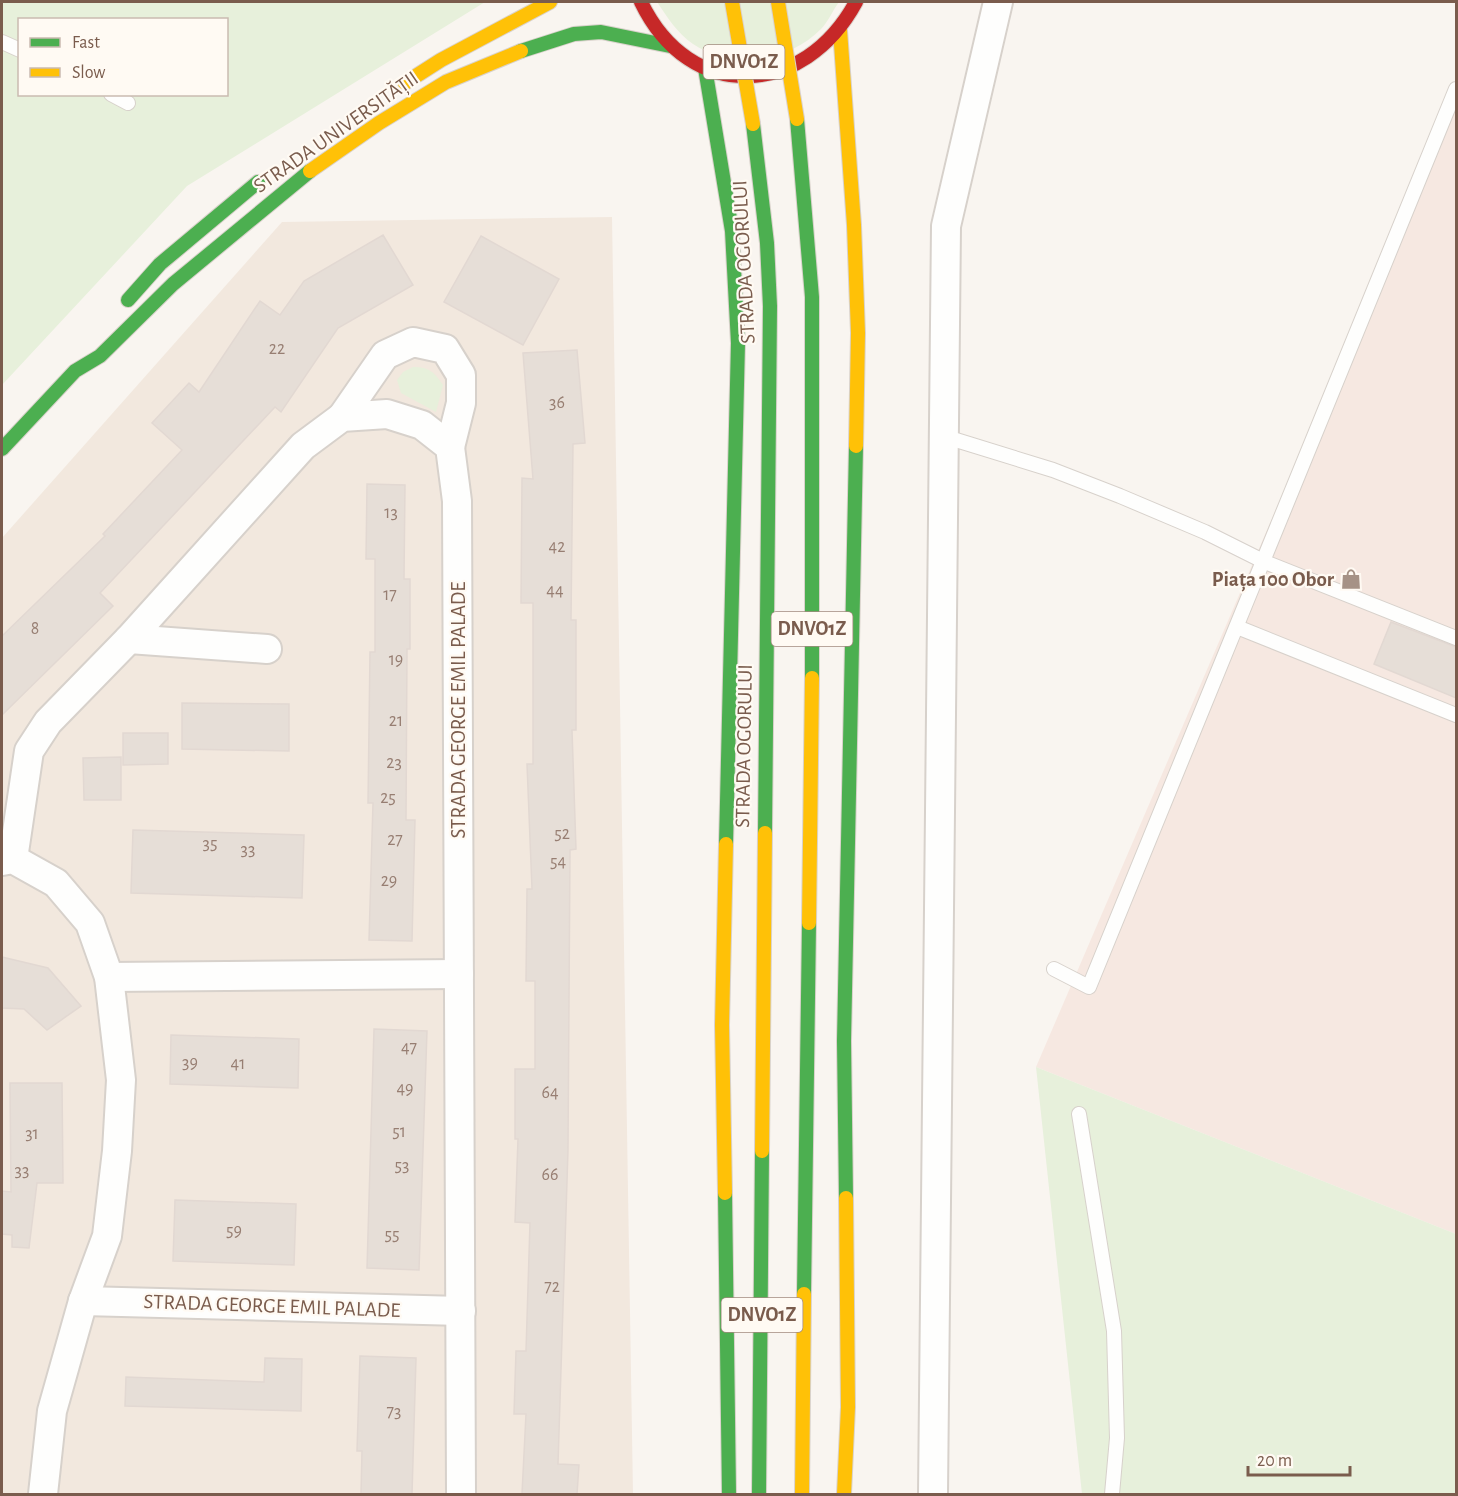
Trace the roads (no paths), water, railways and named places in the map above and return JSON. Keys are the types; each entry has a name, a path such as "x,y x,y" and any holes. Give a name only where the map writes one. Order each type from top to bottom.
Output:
{"main road":[{"name":"STRADA UNIVERSITĂȚII","path":"392,92 441,60 550,2"},
{"path":"641,2 650,22 670,46 705,68 734,75 765,75 784,70 819,52 840,30 857,2"},
{"name":"STRADA OGORULUI","path":"732,2 753,124 767,243 770,306 759,1494"},
{"name":"DNVO1Z","path":"778,2 797,119 813,297 812,663 802,1494"},
{"path":"840,30 855,225 858,333 844,1041 848,1407 844,1494"},
{"name":"STRADA UNIVERSITĂȚII","path":"2,448 75,371 100,356 173,284 290,185 379,123 447,82 520,51 574,34 601,32 670,46"},
{"path":"705,68 732,231 738,343 722,1025 729,1494"},
{"name":"STRADA UNIVERSITĂȚII","path":"121,307 160,264 272,171"},
{"name":"STRADA UNIVERSITĂȚII","path":"75,371 84,351"}],"street":[{"path":"933,1494 946,226 998,2"},
{"name":"STRADA GEORGE EMIL PALADE","path":"7,860 29,751 48,722 129,639 303,446 342,417 385,355 413,342 445,349 461,375 461,403 450,447 457,501 461,1494"},
{"path":"342,417 387,414 422,426 450,447"},
{"path":"129,639 267,649"},
{"path":"7,860 56,883 90,923 109,977 121,1080 117,1151 107,1236 83,1301 52,1411 45,1493"},
{"path":"109,977 459,974"},
{"name":"STRADA GEORGE EMIL PALADE","path":"83,1301 461,1311"}],"lane":[{"path":"2,42 18,49"},
{"path":"1054,969 1089,987 1237,627 1450,122 1456,89"},
{"path":"115,96 128,103"},
{"path":"943,436 1053,470 1205,532 1265,562 1456,638"},
{"path":"1237,627 1456,715"},
{"path":"1079,1114 1114,1331 1117,1438 1112,1494"}],"place":[{"name":"Piața 100 Obor","path":"1351,579"}]}
